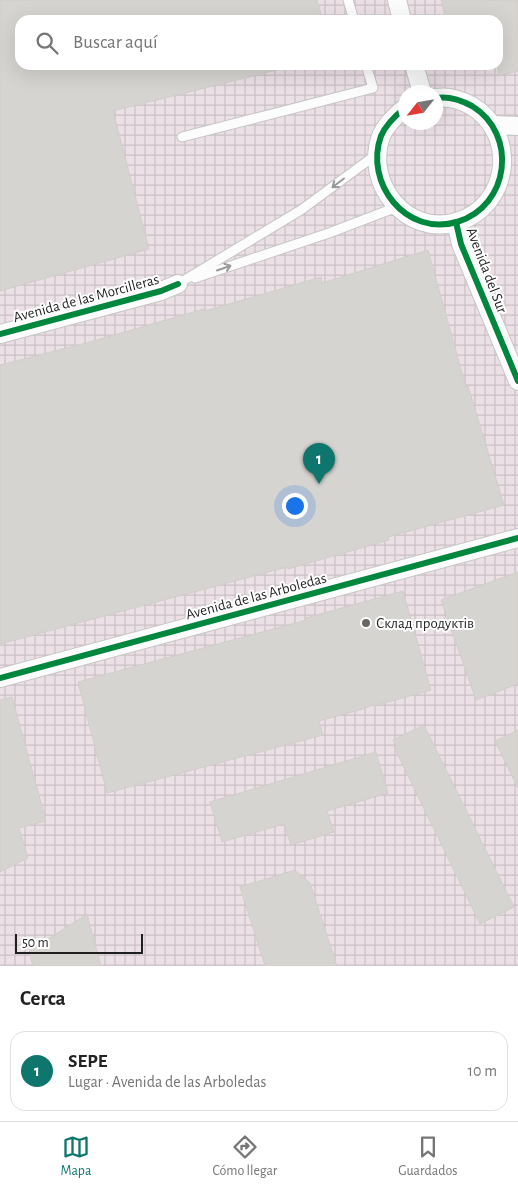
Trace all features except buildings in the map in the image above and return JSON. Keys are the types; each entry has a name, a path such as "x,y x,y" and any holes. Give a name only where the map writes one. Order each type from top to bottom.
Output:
{"street":[{"path":"397,0 401,15"},
{"path":"415,70 420,85"},
{"path":"398,114 392,119 382,135 377,154 378,173 384,191 397,207 415,219 435,224 456,222 476,213 510,177 504,160 501,142 493,125 480,111 462,101 443,97"},
{"path":"493,125 518,126"},
{"name":"Avenida del Sur","path":"456,222 461,244 518,381"},
{"name":"Avenida de las Morcilleras","path":"0,334 161,291 178,284"},
{"name":"Avenida de las Arboledas","path":"0,678 518,538"}],"lane":[{"path":"348,0 352,15"},
{"path":"182,137 373,88 368,70"},
{"path":"178,284 301,210 377,154"},
{"path":"178,284 329,233 397,207"}],"shaded area":[{"path":"0,0 518,0 518,966 0,966"}],"cycle path":[{"path":"398,114 381,136 377,154 384,188 406,214 421,222 438,225 457,222 475,214 488,201 497,186 502,168 501,151 497,134 487,118 472,106 454,99 443,98"},
{"path":"456,222 461,244 518,381"},
{"path":"0,334 161,291 178,284"},
{"path":"0,678 518,538"}],"place":[{"name":"SEPE","path":"319,484"},
{"name":"Склад продуктів","path":"366,623"}]}
